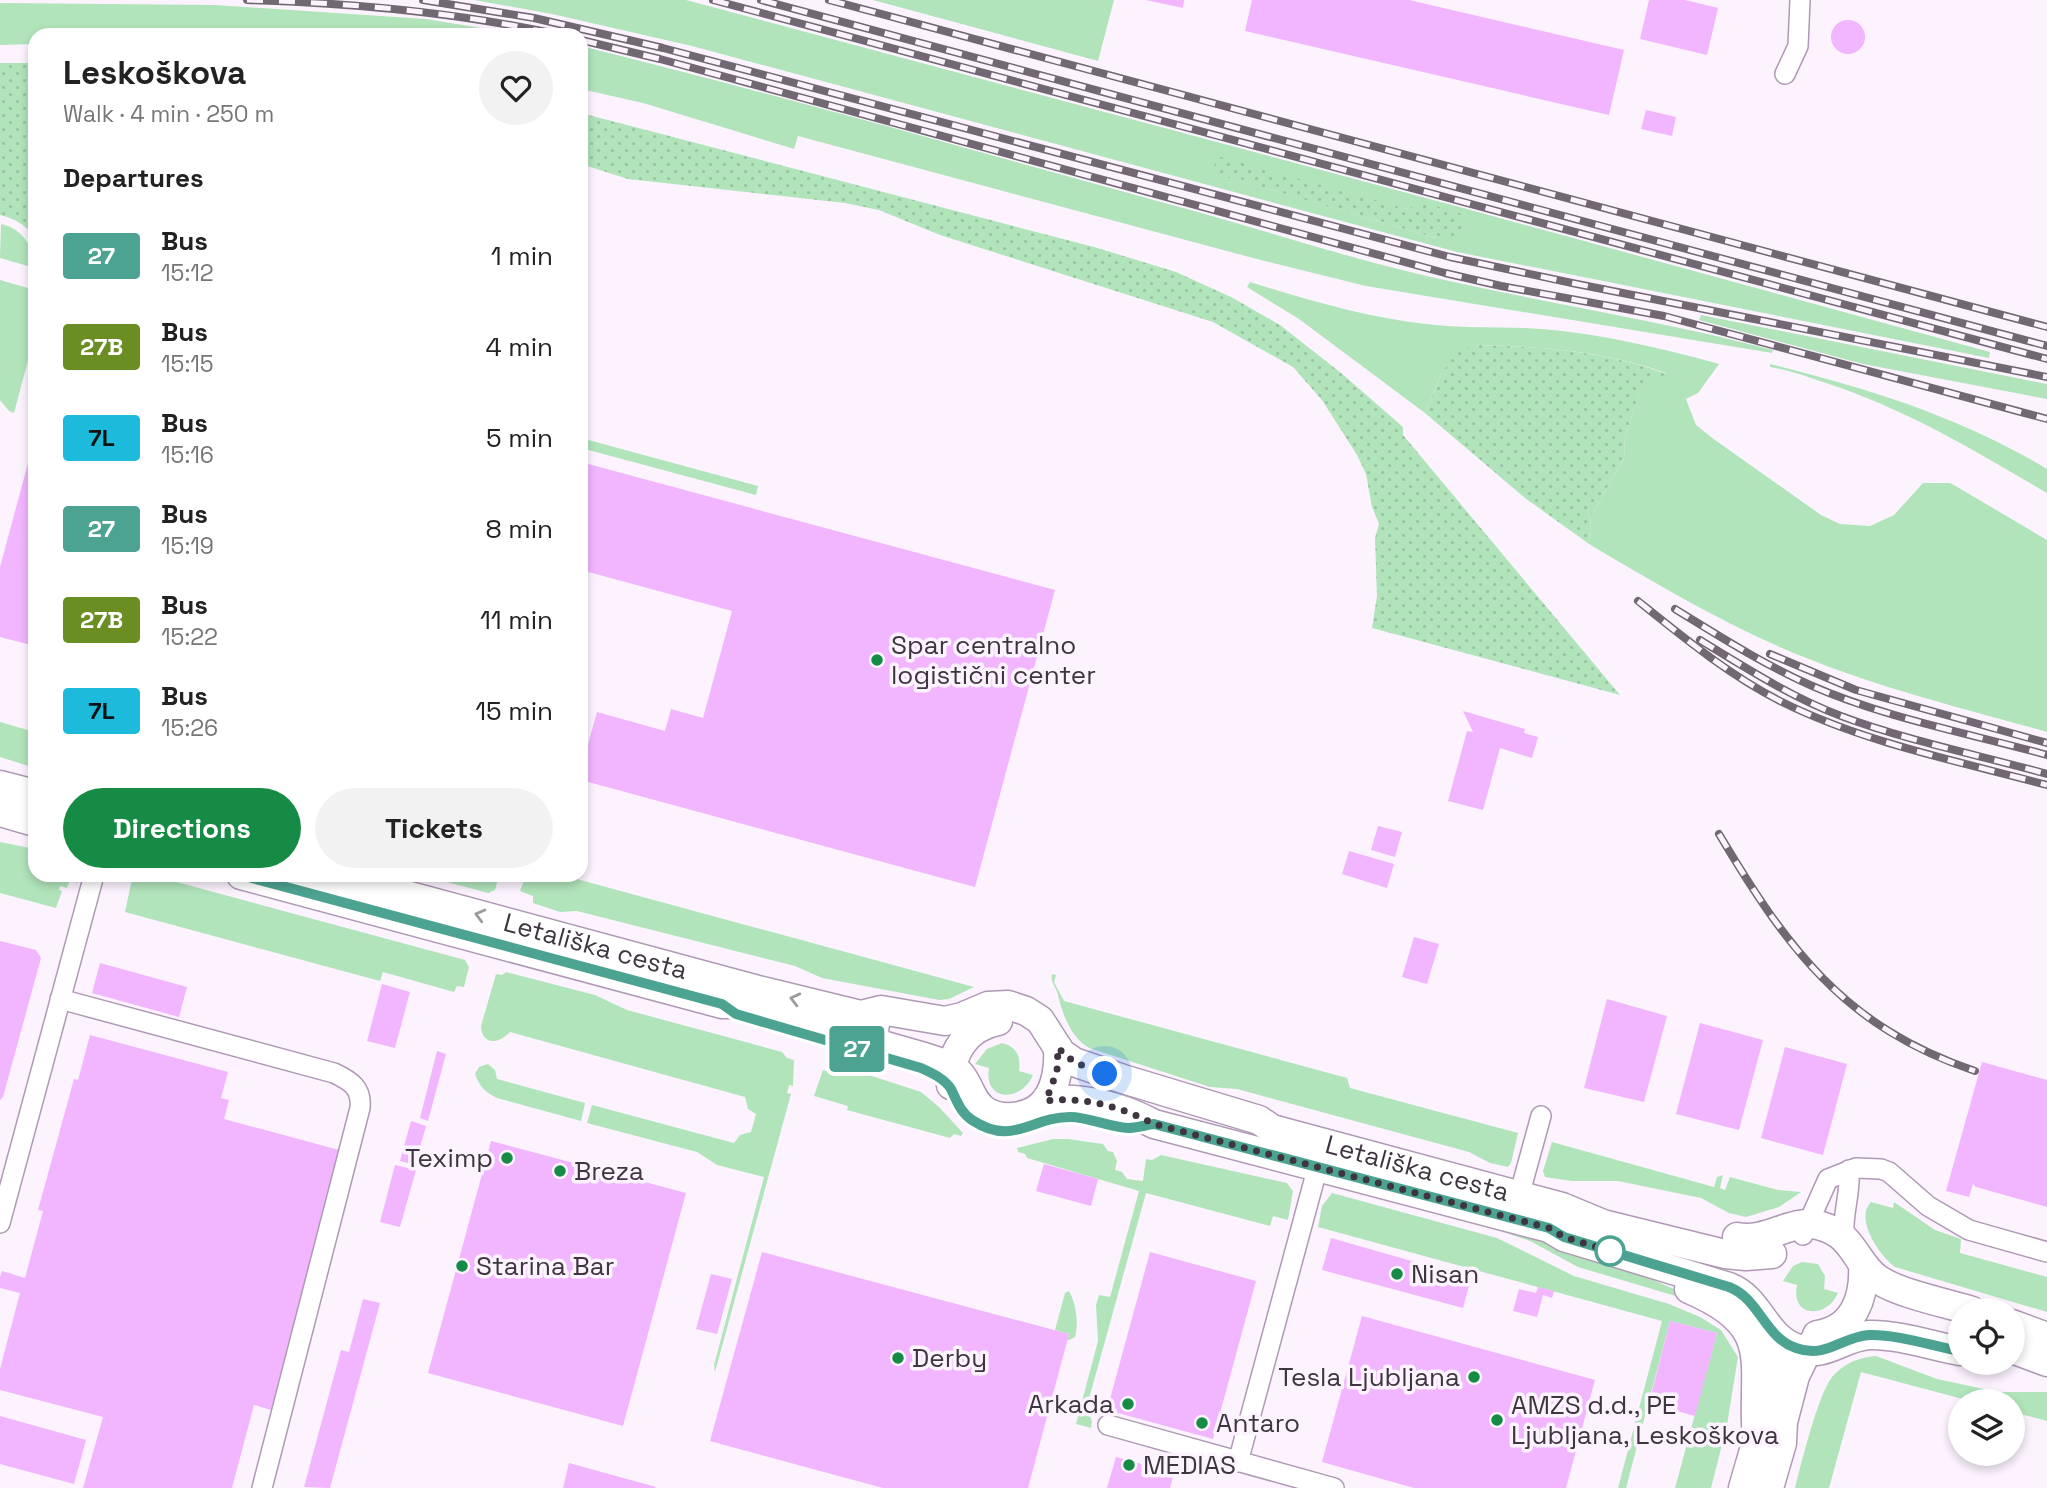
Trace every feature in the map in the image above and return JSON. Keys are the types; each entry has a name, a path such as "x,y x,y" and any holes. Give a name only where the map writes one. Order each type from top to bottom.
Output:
{"main road":[{"path":"1,799 28,795"},
{"path":"1,799 28,817"},
{"name":"Letališka cesta","path":"267,882 722,1004 736,1014 921,1068 936,1075 951,1078 960,1073 970,1094 981,1108 995,1115 1009,1118 1023,1115 1046,1101 1078,1100 1131,1112 1154,1124 1318,1166 1556,1218 1603,1224 1725,1254 1772,1254 1805,1231"},
{"name":"Letališka cesta","path":"358,882 861,1015 877,1027 917,1036 966,1037 986,1023 997,1020 1013,1023 1031,1033 1044,1058 1067,1058 1087,1068 1259,1121 1272,1129 1520,1196 1567,1227 1733,1274 1756,1295 1774,1335"},
{"name":"Letališka cesta","path":"861,1015 881,1010 945,1021 988,1006 1008,1006 1026,1011 1040,1020 1058,1060"},
{"path":"951,1078 959,1046 966,1037"},
{"path":"1046,1101 1058,1060"},
{"name":"Letališka cesta","path":"951,1078 958,1105 967,1116 996,1130 1019,1131 1052,1119 1073,1117 1128,1128 1154,1124"},
{"name":"Letališka cesta","path":"1556,1218 1605,1211 1752,1239 1805,1231"},
{"name":"Letališka cesta","path":"1556,1218 1564,1237 1738,1290 1768,1295 1788,1327 1820,1345"},
{"path":"1805,1231 1824,1226 1844,1237 1863,1277 1948,1315"},
{"path":"1805,1231 1833,1248 1853,1282 1863,1277 1876,1278 1892,1287 1948,1304"},
{"path":"1756,1295 1762,1269 1772,1254"},
{"path":"1657,1265 1670,1281 1724,1307 1745,1329 1757,1360 1755,1417 1769,1442"},
{"path":"1744,1488 1783,1422 1792,1388 1820,1345 1850,1319 1863,1277"},
{"path":"1850,1319 1884,1317 1948,1332"},
{"path":"2025,1329 2047,1337"},
{"path":"2025,1334 2047,1337"},
{"path":"1769,1488 1767,1421 1778,1372 1774,1335"},
{"path":"1774,1335 1787,1344 1820,1345 1869,1335 1948,1349"},
{"path":"2025,1354 2047,1363"},
{"path":"2025,1362 2047,1363"}],"street":[{"path":"1785,74 1798,46 1800,0"},
{"path":"0,1223 92,882"},
{"path":"60,999 334,1073 348,1079 359,1091 361,1098 357,1117 262,1488"},
{"path":"1520,1196 1541,1116"},
{"path":"1238,1462 1318,1166"},
{"path":"1805,1231 1824,1184 1841,1173 1868,1168 1889,1172 1928,1206 1969,1230 2047,1252"},
{"path":"1841,1173 1850,1190 1844,1220 1844,1237"},
{"path":"1108,1425 1334,1488"}],"green space":[{"path":"474,0 686,0 1990,352 1989,358 1457,252 692,46 552,14","holes":["1213,173 1355,196 1407,209 1424,203 1465,216 1436,238"]},
{"path":"873,0 1114,0 1098,61"},
{"path":"0,3 215,5 426,19 481,28 28,28 28,44 0,45"},
{"path":"588,48 877,124 1398,269 1773,350 1772,353 1366,286 798,136 794,149 643,103 588,91"},
{"path":"0,63 28,63 28,229 11,218 0,215"},
{"path":"588,115 1094,247 1176,272 1233,298 1280,325 1403,427 1403,435 1620,695 1372,628 1377,596 1375,538 1379,524 1372,507 1366,474 1357,455 1322,400 1293,367 1213,322 940,235 879,210 845,203 628,179 588,166"},
{"path":"1217,156 1407,209 1423,202 1465,215 1459,237 1436,238 1212,173"},
{"path":"1,224 21,234 28,243 28,266 0,258"},
{"path":"0,280 28,288 28,360 14,413 0,400"},
{"path":"1250,282 1381,317 1426,324 1542,329 1587,334 1719,364 1698,393 1686,399 1696,425 1821,515 1840,524 1870,526 1894,515 1923,483 1950,483 1959,488 2047,540 2047,732 1913,694 1782,648 1708,612 1589,544 1591,516 1624,458 1625,437 1638,397 1647,383 1666,373 1619,359 1571,351 1474,345 1441,375 1425,413 1299,319 1247,287"},
{"path":"1701,315 2047,384 2047,399 1863,364 1699,320"},
{"path":"1474,345 1572,351 1620,360 1667,374 1648,383 1638,397 1625,437 1624,458 1591,516 1589,544 1525,498 1425,413 1441,375 1456,351"},
{"path":"1770,364 1878,394 1981,434 2047,469 2047,493 1912,418 1856,393 1770,367"},
{"path":"588,440 758,486 756,495 588,450"},
{"path":"0,722 28,730 28,766 0,757"},
{"path":"0,842 28,848 28,882 69,882 67,888 60,886 59,890 62,891 56,908 0,893"},
{"path":"131,882 177,882 465,960 469,967 464,987 457,986 454,992 383,972 380,981 125,912"},
{"path":"447,882 497,882 495,890 488,893"},
{"path":"523,882 588,882 974,987 949,999 939,1000 822,978 795,966 577,911 560,912 533,903 533,896 520,891"},
{"path":"506,972 595,995 627,1010 782,1052 787,1058 794,1060 793,1086 789,1085 787,1093 791,1094 715,1372 714,1365 764,1177 717,1165 697,1152 587,1123 592,1105 734,1143 740,1135 751,1132 756,1114 748,1109 745,1097 510,1032 496,1041 488,1040 484,1037 481,1026 496,974 502,975"},
{"path":"1052,974 1056,975 1054,982 1064,1001 1347,1078 1350,1088 1518,1133 1511,1163 1508,1167 1490,1163 1469,1152 1237,1089 1210,1087 1089,1048 1077,1038 1068,1024 1052,982"},
{"path":"1002,1043 1017,1053 1019,1071 1033,1075 1020,1091 1004,1095 997,1093 992,1087 989,1068 975,1064 987,1049"},
{"path":"488,1064 495,1070 497,1079 585,1103 581,1121 493,1096 481,1086 475,1074 479,1067"},
{"path":"841,1066 921,1092 963,1133 961,1136 954,1134 950,1138 847,1110 848,1106 814,1096 823,1070 829,1072"},
{"path":"1053,1139 1103,1144 1108,1151 1113,1152 1117,1161 1115,1170 1122,1172 1127,1179 1143,1181 1146,1159 1152,1160 1161,1155 1287,1183 1293,1191 1288,1220 1273,1216 1270,1226 1146,1193 1087,1406 1091,1428 1076,1424 1098,1341 1096,1305 1099,1295 1110,1297 1139,1191 1027,1158 1025,1154 1018,1152 1017,1148"},
{"path":"1552,1142 1714,1187 1717,1177 1723,1175 1720,1188 1725,1190 1730,1177 1778,1190 1801,1192 1779,1207 1746,1217 1729,1213 1701,1198 1618,1181 1572,1181 1545,1177 1543,1171"},
{"path":"1332,1193 1497,1238 1574,1276 1669,1304 1700,1317 1721,1330 1738,1357 1727,1425 1711,1488 1675,1488 1717,1333 1670,1321 1626,1488 1618,1488 1662,1321 1318,1227 1322,1206"},
{"path":"1871,1202 1893,1208 1894,1202 1935,1230 1961,1239 1960,1253 2047,1277 2047,1312 2025,1305 2025,1298 2000,1298 1895,1267 1871,1237 1865,1218"},
{"path":"1486,1226 1523,1234 1564,1251 1641,1275 1679,1291 1679,1297 1578,1267 1530,1241"},
{"path":"1802,1262 1818,1264 1825,1276 1824,1289 1838,1293 1826,1308 1818,1311 1804,1309 1796,1296 1797,1285 1783,1281 1793,1266"},
{"path":"1069,1291 1075,1307 1077,1326 1075,1337 1067,1341 1069,1334 1055,1330 1065,1293"},
{"path":"1876,1356 1937,1379 1984,1389 1948,1389 1948,1395 1861,1372 1829,1488 1795,1488 1816,1414 1827,1386 1841,1368 1863,1358"},
{"path":"2025,1392 2047,1392 2047,1421 2025,1415"}],"building":[{"path":"1146,0 1184,0 1183,8"},
{"path":"1252,0 1409,0 1624,50 1609,115 1245,31"},
{"path":"1649,0 1685,0 1718,8 1707,55 1640,39"},
{"path":"1848,20 1860,25 1865,37 1860,49 1848,54 1836,49 1831,37 1836,25"},
{"path":"1646,110 1676,117 1672,136 1641,129"},
{"path":"28,463 28,644 0,637 0,567"},
{"name":"Spar centralno logistični center","path":"588,464 1055,590 975,887 588,782 588,745 597,712 665,731 671,709 703,718 732,611 588,572"},
{"path":"1463,711 1525,729 1524,733 1538,737 1532,758 1500,748 1483,810 1448,801 1467,731 1473,732"},
{"path":"1378,826 1402,832 1395,857 1371,850"},
{"path":"1349,851 1394,864 1387,888 1342,874"},
{"path":"1414,937 1439,944 1427,984 1402,977"},
{"path":"0,941 36,950 41,958 0,1100"},
{"path":"100,963 187,987 179,1017 92,993"},
{"path":"382,984 410,992 395,1048 367,1041"},
{"path":"1607,999 1667,1016 1644,1102 1584,1088"},
{"path":"1700,1023 1763,1040 1739,1130 1676,1114"},
{"path":"90,1035 228,1072 221,1098 229,1100 224,1119 339,1150 271,1410 254,1405 232,1488 83,1488 103,1417 0,1390 0,1369 20,1293 0,1288 0,1277 2,1271 25,1278 43,1211 38,1210 74,1079 78,1080"},
{"path":"1785,1047 1847,1064 1823,1155 1761,1138"},
{"path":"437,1051 446,1054 428,1121 420,1118"},
{"path":"1982,1062 2047,1080 2047,1207 1973,1184 1969,1197 1946,1191"},
{"path":"411,1121 426,1126 415,1165 400,1161"},
{"path":"491,1141 686,1193 623,1426 428,1373"},
{"path":"1044,1164 1098,1179 1091,1206 1036,1191"},
{"path":"395,1165 416,1170 400,1227 380,1222"},
{"name":"Nisan","path":"1331,1238 1471,1278 1463,1308 1322,1270"},
{"name":"Derby","path":"762,1252 1069,1334 1028,1488 883,1488 710,1441"},
{"path":"1150,1252 1256,1281 1213,1439 1107,1410"},
{"path":"711,1274 732,1279 717,1334 696,1329"},
{"path":"1538,1287 1554,1291 1552,1298 1543,1295 1537,1317 1513,1311 1519,1289 1536,1293"},
{"path":"363,1299 380,1303 330,1488 304,1487 341,1350 349,1352"},
{"path":"1362,1316 1595,1380 1566,1488 1414,1488 1322,1462"},
{"path":"1670,1321 1717,1333 1695,1416 1649,1403"},
{"path":"0,1416 86,1440 74,1484 0,1464"},
{"name":"MEDIAS","path":"1116,1457 1174,1473 1170,1488 1107,1488"},
{"path":"569,1463 656,1487 563,1488"}],"railway":[{"path":"247,0 404,10 526,28"},
{"path":"423,0 534,18 577,28"},
{"path":"713,0 2047,359"},
{"path":"761,0 2047,346"},
{"path":"829,0 2047,327"},
{"path":"588,31 663,48 1450,257 2047,377"},
{"path":"588,42 1445,273 1664,316 2047,419"},
{"path":"1638,601 1707,655 1782,702 1879,740 2047,785"},
{"path":"1675,609 1775,668 1838,697 1897,716 2047,755"},
{"path":"1700,640 1787,691 1841,716 1918,740 2047,774"},
{"path":"1770,654 1856,690 2047,743"},
{"path":"1719,834 1769,913 1823,979 1854,1007 1889,1031 1929,1053 1975,1071"}],"bus line":[{"name":"27","path":"267,882 722,1004 736,1014 921,1068 943,1080 951,1088 954,1099 973,1121 996,1130 1019,1131 1044,1121 1073,1117 1128,1128 1154,1124 1549,1228 1564,1237 1738,1290 1755,1306 1774,1335 1787,1344 1807,1351 1831,1349 1869,1335 1948,1349"}],"place":[{"name":"Spar centralno logistični center","path":"877,660"},
{"name":"Teximp","path":"507,1158"},
{"name":"Breza","path":"560,1171"},
{"name":"Starina Bar","path":"462,1266"},
{"name":"Nisan","path":"1397,1274"},
{"name":"Derby","path":"898,1358"},
{"name":"Tesla Ljubljana","path":"1474,1377"},
{"name":"Arkada","path":"1128,1404"},
{"name":"AMZS d.d., PE Ljubljana, Leskoškova","path":"1497,1420"},
{"name":"Antaro","path":"1202,1423"},
{"name":"MEDIAS","path":"1129,1465"}],"route":[{"path":"1105,1074 1074,1062 1058,1048 1057,1071 1046,1101 1078,1100 1131,1112 1154,1124 1549,1228 1564,1237 1610,1251"}]}
